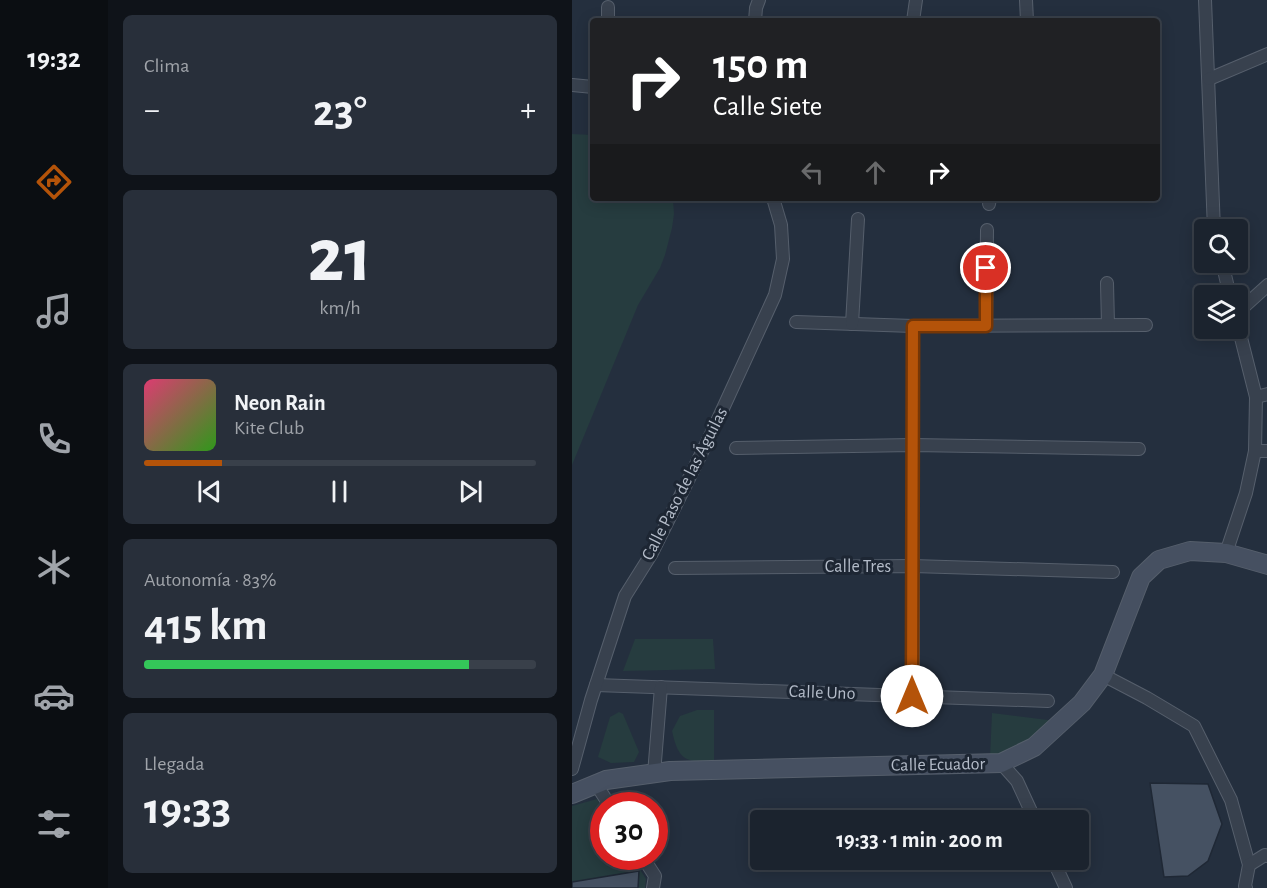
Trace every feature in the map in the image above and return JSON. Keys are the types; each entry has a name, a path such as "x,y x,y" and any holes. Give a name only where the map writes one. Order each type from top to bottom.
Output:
{"street":[{"path":"755,18 759,0"},
{"path":"913,18 916,0"},
{"path":"1026,0 1027,18"},
{"path":"1205,0 1214,219"},
{"path":"608,7 608,18"},
{"path":"1209,79 1268,54"},
{"path":"572,85 590,87"},
{"name":"Calle Paso de las Águilas","path":"572,769 574,751 625,596 652,553 714,428 775,295 783,259 780,225 774,201"},
{"path":"852,324 858,219"},
{"path":"986,326 987,230"},
{"path":"1107,283 1108,325"},
{"path":"1248,303 1268,285"},
{"path":"796,322 913,326 1146,325"},
{"path":"912,696 913,326"},
{"path":"1226,553 1261,451 1262,396 1242,339"},
{"path":"736,448 913,445 1139,449"},
{"name":"Calle Ecuador","path":"572,794 606,780 670,771 1001,763 1034,747 1082,703 1103,675 1140,577 1159,560 1190,551 1226,553 1268,565"},
{"name":"Calle Tres","path":"675,568 913,566 1114,572"},
{"path":"1103,675 1194,726 1231,800 1249,865 1246,888"},
{"name":"Calle Uno","path":"596,685 1048,701"},
{"path":"654,774 661,687"},
{"path":"1001,763 1017,781 1030,810"},
{"path":"596,784 601,792"},
{"path":"1249,865 1265,855 1268,856"},
{"path":"651,870 655,876 653,888"},
{"path":"1058,870 1066,888"}],"green space":[{"path":"572,134 590,135 590,201 673,201 674,214 660,268 638,305 572,465"},
{"path":"635,639 713,639 715,669 623,671"},
{"path":"697,710 714,710 714,764 685,758 677,749 672,731 680,716"},
{"path":"619,712 623,714 639,752 634,762 611,763 598,757 610,717"},
{"path":"992,713 1056,721 1029,746 990,758"},
{"path":"590,801 590,870 640,870 646,879 645,888 572,888 572,806"}],"building":[{"path":"1150,783 1208,784 1222,824 1208,861 1188,876 1164,877"},
{"path":"639,871 638,888 572,888 572,882"}],"route":[{"path":"912,696 913,326 986,326 986,268"}]}
